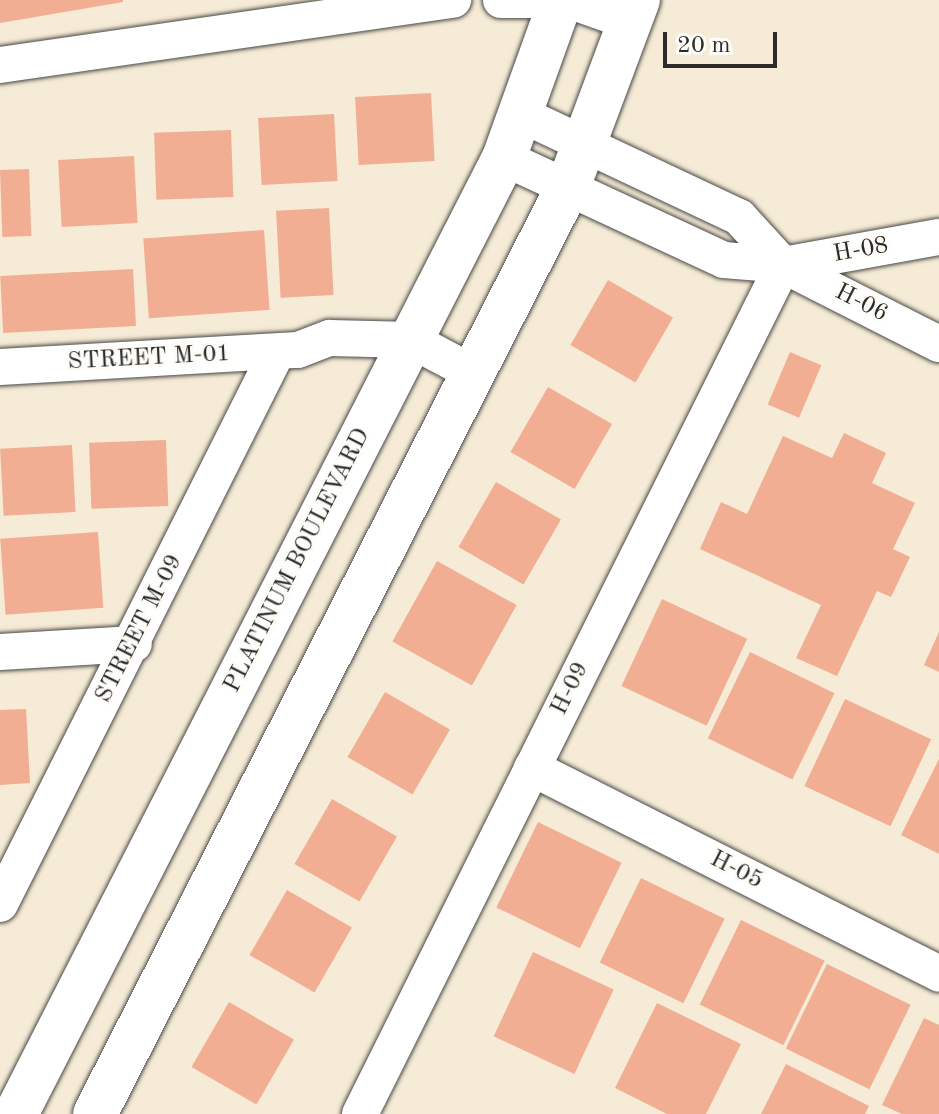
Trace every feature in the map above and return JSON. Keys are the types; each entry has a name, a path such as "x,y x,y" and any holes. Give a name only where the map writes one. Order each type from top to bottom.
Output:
{"street":[{"path":"0,65 453,0"},
{"path":"501,0 535,0"},
{"name":"PLATINUM BOULEVARD","path":"16,1114 504,158 561,0"},
{"path":"95,1114 568,187 587,143 634,11 568,0"},
{"path":"520,114 739,217 783,265"},
{"path":"504,158 724,260 783,265"},
{"name":"H-08","path":"783,265 939,237"},
{"name":"H-06","path":"783,265 939,344"},
{"name":"H-09","path":"360,1114 783,265"},
{"name":"STREET M-01","path":"0,367 288,351 330,338 406,351"},
{"name":"STREET M-09","path":"0,904 288,351"},
{"path":"406,351 468,384"},
{"path":"0,652 134,644"},
{"name":"H-05","path":"532,768 939,974"}],"building":[{"path":"0,0 123,0 123,2 0,23"},
{"path":"431,93 435,161 359,165 355,97"},
{"path":"334,114 338,181 262,185 258,118"},
{"path":"231,130 233,197 156,200 154,133"},
{"path":"134,156 138,223 62,227 58,160"},
{"path":"29,169 31,236 2,237 0,170"},
{"path":"329,208 334,295 281,298 276,211"},
{"path":"264,230 270,310 149,318 143,238"},
{"path":"133,269 136,326 3,333 0,276"},
{"path":"608,280 673,318 635,382 570,345"},
{"path":"790,352 821,365 799,418 768,404"},
{"path":"548,387 612,424 575,489 510,452"},
{"path":"844,433 886,453 872,483 915,503 893,549 910,557 891,597 877,591 837,676 796,658 821,605 700,549 721,502 747,514 783,436 832,458"},
{"path":"166,440 168,506 91,509 89,443"},
{"path":"72,445 76,512 4,516 0,449"},
{"path":"496,482 561,520 523,584 459,547"},
{"path":"98,532 103,608 6,615 0,539"},
{"path":"437,561 517,605 472,686 392,641"},
{"path":"662,599 747,639 707,726 621,686"},
{"path":"939,632 939,672 924,665"},
{"path":"750,652 834,693 792,779 708,738"},
{"path":"385,692 450,730 412,794 348,757"},
{"path":"845,699 931,739 891,826 804,786"},
{"path":"26,709 30,783 0,785 0,710"},
{"path":"939,759 939,854 901,835"},
{"path":"332,799 397,836 359,901 294,864"},
{"path":"538,822 622,863 580,948 496,907"},
{"path":"641,878 725,919 683,1003 600,962"},
{"path":"287,890 352,928 314,992 250,955"},
{"path":"741,920 825,961 783,1045 700,1004"},
{"path":"533,952 614,990 574,1074 494,1036"},
{"path":"827,964 911,1005 869,1089 786,1048"},
{"path":"229,1002 294,1040 256,1104 192,1067"},
{"path":"657,1003 741,1044 706,1114 667,1114 615,1088"},
{"path":"924,1018 939,1025 939,1114 902,1114 882,1105"},
{"path":"786,1064 869,1106 865,1114 761,1114"}]}
